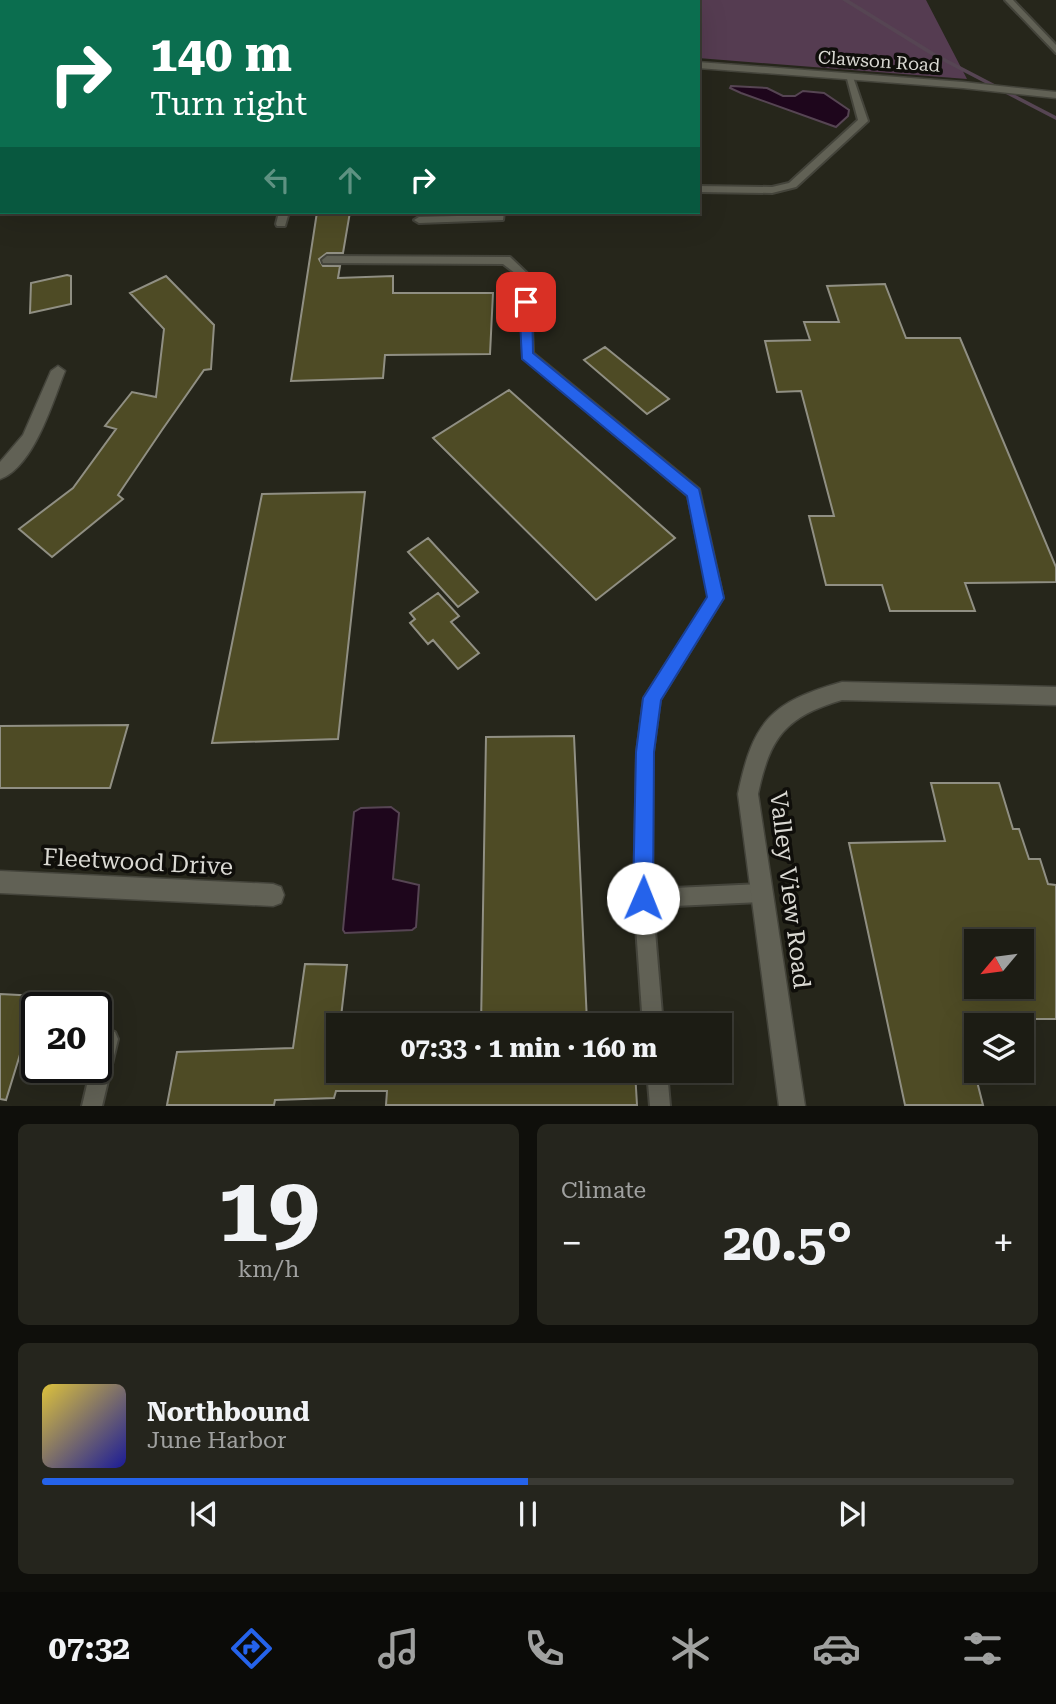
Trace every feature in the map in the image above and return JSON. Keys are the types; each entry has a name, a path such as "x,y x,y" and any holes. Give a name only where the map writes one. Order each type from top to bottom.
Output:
{"street":[{"name":"Clawson Road","path":"700,65 963,85 1054,95"},
{"path":"0,472 13,463 24,447 58,371"},
{"name":"Valley View Road","path":"792,1105 748,794 754,761 767,733 785,714 809,699 842,691 1056,696"},
{"name":"Fleetwood Drive","path":"0,882 273,895"}],"lane":[{"path":"1009,0 1056,50"},
{"path":"700,189 772,190 792,185 863,121 849,77"},
{"path":"281,224 284,214"},
{"path":"419,220 499,218 499,214"},
{"path":"327,260 506,260 525,276 527,355 694,493 716,598 652,698 645,752 643,898 652,1013"},
{"path":"643,898 761,893"},
{"path":"92,1105 97,1083"},
{"path":"658,1083 660,1105"}],"shaded area":[{"path":"700,0 926,0 967,79 700,58"},
{"path":"730,88 767,88 783,96 795,96 803,91 824,93 849,110 848,116 836,127 741,93"},
{"path":"391,807 399,813 393,879 419,885 416,927 412,930 345,933 343,930 354,812 361,808"}],"building":[{"path":"317,214 350,214 343,253 327,253 319,259 323,266 340,266 338,278 393,276 393,293 493,293 490,354 385,355 383,378 291,381"},
{"path":"71,276 71,304 30,313 31,283"},
{"path":"166,276 214,325 211,369 204,370 118,495 123,499 52,557 19,529 73,488 116,429 105,426 132,392 156,397 164,329 130,293"},
{"path":"885,284 906,338 960,338 1056,567 1056,582 965,583 975,611 890,611 882,585 826,585 809,516 834,516 801,391 777,392 765,341 810,340 804,322 839,322 827,286"},
{"path":"605,347 669,399 647,414 584,360"},
{"path":"509,390 675,538 596,600 433,438"},
{"path":"365,492 338,739 212,743 262,494"},
{"path":"428,538 478,592 458,607 408,552"},
{"path":"438,593 459,616 451,622 479,653 458,669 433,640 428,644 410,623 415,619 410,613"},
{"path":"128,725 110,788 0,788 0,726"},
{"path":"574,736 587,1013 481,1013 486,737"},
{"path":"931,783 999,783 1013,829 1019,829 1029,859 1040,859 1048,884 1056,885 1056,1019 1034,1019 1034,1013 964,1013 964,1083 977,1083 983,1105 905,1105 849,843 945,841"},
{"path":"305,964 347,965 341,1013 326,1013 326,1083 636,1083 637,1105 386,1105 387,1091 336,1091 334,1098 275,1100 274,1105 167,1105 177,1052 293,1048"},
{"path":"0,994 21,995 21,1051 6,1100 0,1099"}],"waterway":[{"path":"845,0 933,54 1056,118"}],"route":[{"path":"526,302 527,355 694,493 716,598 652,698 645,752 643,898"}]}
